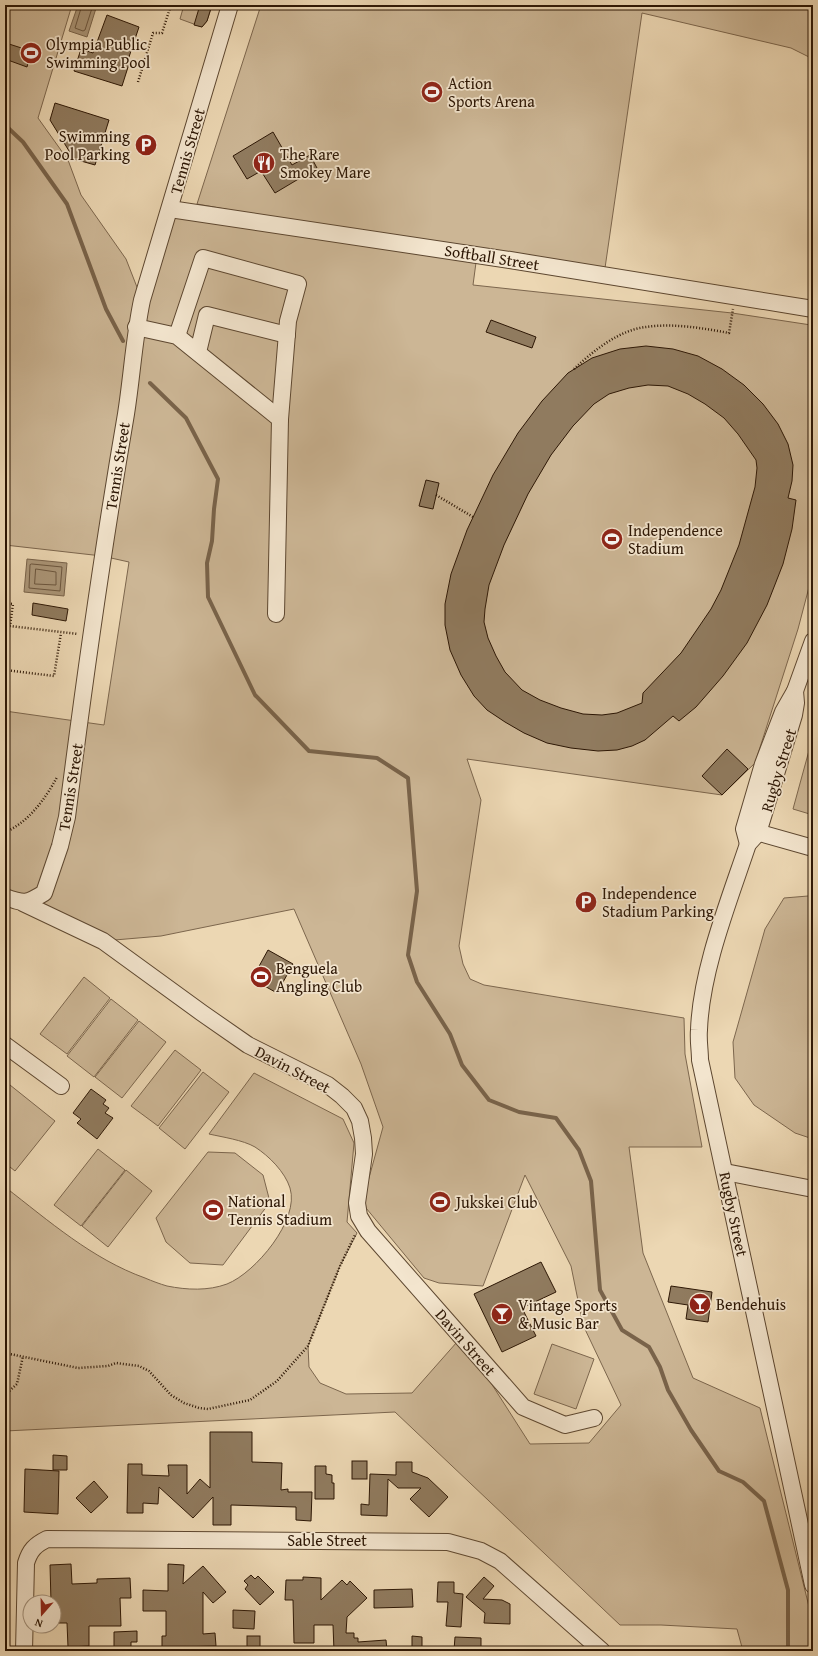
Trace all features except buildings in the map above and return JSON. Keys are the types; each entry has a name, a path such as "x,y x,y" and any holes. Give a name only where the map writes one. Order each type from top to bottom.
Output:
{"street":[{"name":"Tennis Street","path":"23,903 33,900 44,893 62,839 67,817 90,636 130,386 136,327 142,300 230,5"},
{"name":"Softball Street","path":"170,209 510,260 813,309"},
{"path":"177,336 203,258 298,284 288,321 280,419 276,614"},
{"path":"198,352 207,315 287,335"},
{"path":"136,327 177,336 280,419"},
{"name":"Rugby Street","path":"813,641 794,691 783,712 766,756 752,830 717,937 704,987 699,1030 700,1060 813,1585"},
{"path":"752,830 813,837"},
{"path":"752,830 813,848"},
{"path":"5,898 23,903"},
{"name":"Davin Street","path":"23,903 103,941 248,1045 328,1085 342,1096 354,1108 360,1121 364,1154 357,1203 359,1216 368,1231 523,1407 565,1425 594,1418"},
{"path":"5,1045 61,1086"},
{"path":"725,1172 813,1189"},
{"name":"Sable Street","path":"24,1651 26,1563 30,1552 36,1544 47,1539 448,1542 482,1550 500,1561 602,1651"}],"path":[{"path":"138,82 153,33 162,33 171,5"},
{"path":"574,369 587,356 601,346 629,331 646,327 668,326 729,333 735,296"},
{"path":"436,495 473,517"},
{"path":"5,603 13,604 10,626"},
{"path":"5,627 10,626 90,636"},
{"path":"5,670 54,676 61,632"},
{"path":"5,832 13,829 42,804 60,771"},
{"path":"5,1353 78,1368 108,1366 116,1363 140,1366 149,1371 171,1396 184,1403 208,1410 250,1400 277,1381 308,1346 340,1266 357,1232 368,1231"},
{"path":"5,1395 17,1384 22,1356"}],"shaded area":[{"path":"5,5 72,5 38,118 68,160 81,195 126,259 142,300 170,209 477,255 473,285 732,313 811,325 813,327 813,572 798,629 755,763 722,795 467,759 481,800 459,946 463,964 470,979 484,985 684,1018 685,1054 702,1147 629,1147 643,1253 693,1378 760,1408 813,1623 813,1651 743,1651 737,1629 661,1625 620,1625 395,1412 5,1431 5,1187 89,1250 126,1270 167,1286 205,1289 227,1284 250,1269 273,1244 282,1230 288,1215 291,1201 288,1182 276,1165 266,1155 245,1142 209,1134 254,1073 343,1119 354,1143 347,1222 357,1233 340,1266 308,1346 309,1367 320,1383 346,1394 412,1393 457,1342 482,1369 530,1444 589,1443 621,1405 583,1325 571,1266 525,1175 483,1286 439,1283 424,1278 366,1208 364,1196 383,1127 361,1064 294,909 161,936 103,941 5,897 5,711 104,725 129,562 102,556 5,545"},
{"name":"Olympia Public Swimming Pool","path":"184,5 212,5 207,21 202,27 180,19"},
{"name":"Action Sports Arena","path":"261,5 813,5 813,59 791,48 642,13 605,268 359,233 197,204"},
{"path":"813,736 813,815 793,809"},
{"path":"813,897 813,1139 795,1133 754,1105 735,1078 733,1042 765,929 784,898"},
{"path":"84,977 110,998 67,1054 40,1034"},
{"path":"111,999 138,1020 94,1077 67,1056"},
{"path":"139,1021 166,1042 122,1098 95,1077"},
{"path":"175,1050 201,1070 158,1126 131,1106"},
{"path":"203,1072 229,1092 185,1149 159,1128"},
{"path":"5,1081 55,1121 15,1171 5,1163"},
{"path":"98,1149 125,1170 81,1226 54,1205"},
{"name":"National Tennis Stadium","path":"208,1152 235,1153 263,1175 270,1202 223,1265 190,1263 166,1242 156,1218"},
{"path":"126,1170 152,1191 108,1247 82,1226"},
{"path":"552,1344 594,1359 576,1409 534,1394"}],"water":[{"path":"78,5 97,5 87,37 69,31"},
{"path":"27,559 67,563 64,596 24,592"}],"waterway":[{"path":"5,125 23,142 67,204 106,309 123,341"},
{"path":"150,383 186,418 218,479 212,541 207,563 208,597 255,695 309,751 377,758 408,778 417,891 408,955 417,982 450,1034 462,1065 489,1100 519,1112 556,1118 579,1150 591,1181 600,1290 622,1330 649,1347 660,1367 668,1390 691,1430 719,1471 743,1482 764,1501 788,1590 788,1651"}],"place":[{"name":"Olympia Public Swimming Pool","path":"31,53"},
{"name":"Action Sports Arena","path":"432,92"},
{"name":"Swimming Pool Parking","path":"146,145"},
{"name":"The Rare Smokey Mare","path":"264,163"},
{"name":"Independence Stadium","path":"612,539"},
{"name":"Independence Stadium Parking","path":"586,902"},
{"name":"Benguela Angling Club","path":"261,977"},
{"name":"Jukskei Club","path":"440,1202"},
{"name":"National Tennis Stadium","path":"213,1210"},
{"name":"Bendehuis","path":"700,1304"},
{"name":"Vintage Sports & Music Bar","path":"502,1314"}]}
